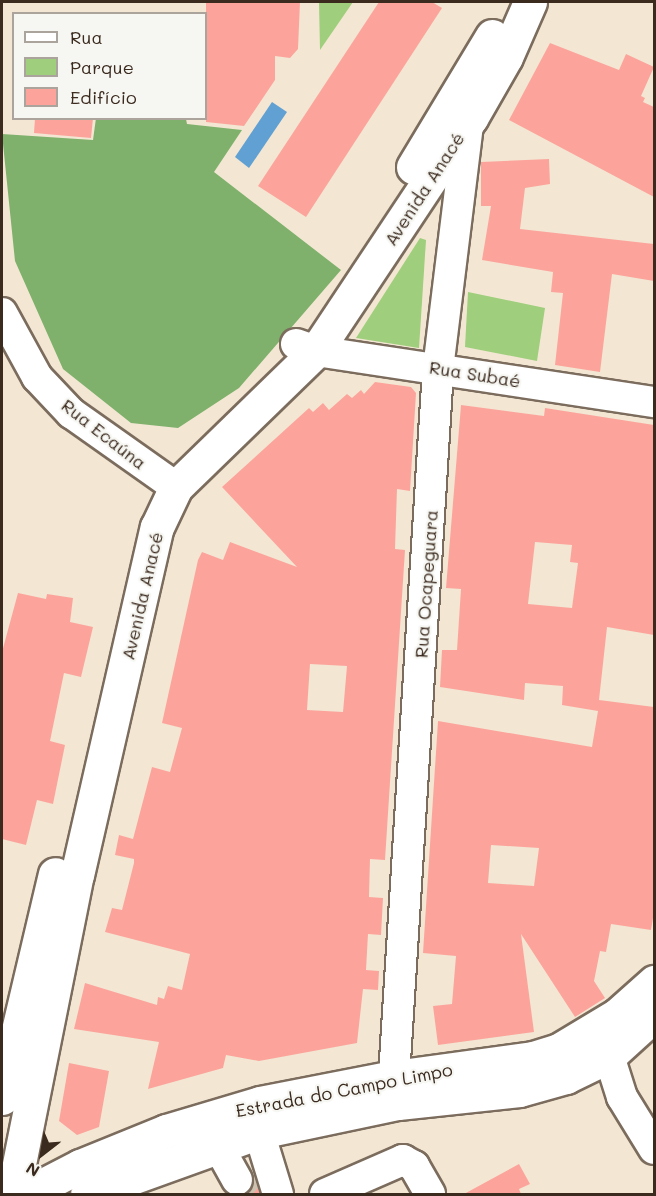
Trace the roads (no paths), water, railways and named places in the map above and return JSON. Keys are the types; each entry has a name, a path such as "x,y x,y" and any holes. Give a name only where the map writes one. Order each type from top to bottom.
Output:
{"street":[{"name":"Avenida Anacé","path":"463,108 507,2"},
{"name":"Avenida Anacé","path":"13,1194 139,572 140,524 169,483 237,409 306,347 463,108 506,57 531,2"},
{"name":"Rua Ocapeguara","path":"394,1077 438,369 463,108"},
{"name":"Rua Ecaúna","path":"2,313 37,377 70,413 169,483"},
{"name":"Rua Subaé","path":"306,347 654,402"},
{"name":"Avenida Anacé","path":"2,1098 139,572"},
{"name":"Estrada do Campo Limpo","path":"26,1194 80,1166 166,1131 260,1103 394,1077 533,1058 559,1050 617,1016 654,982"},
{"name":"Estrada do Campo Limpo","path":"87,1194 217,1144 259,1132 398,1103 519,1090 579,1071 609,1056 654,1015"},
{"path":"609,1056 622,1097 654,1149"},
{"path":"579,1071 622,1097"},
{"path":"259,1132 278,1194"},
{"path":"217,1144 237,1180"},
{"path":"326,1194 403,1160 414,1166 426,1188"}],"water":[{"path":"272,102 287,112 249,168 235,157"}],"tunnel":[{"path":"237,1180 253,1194"}]}
